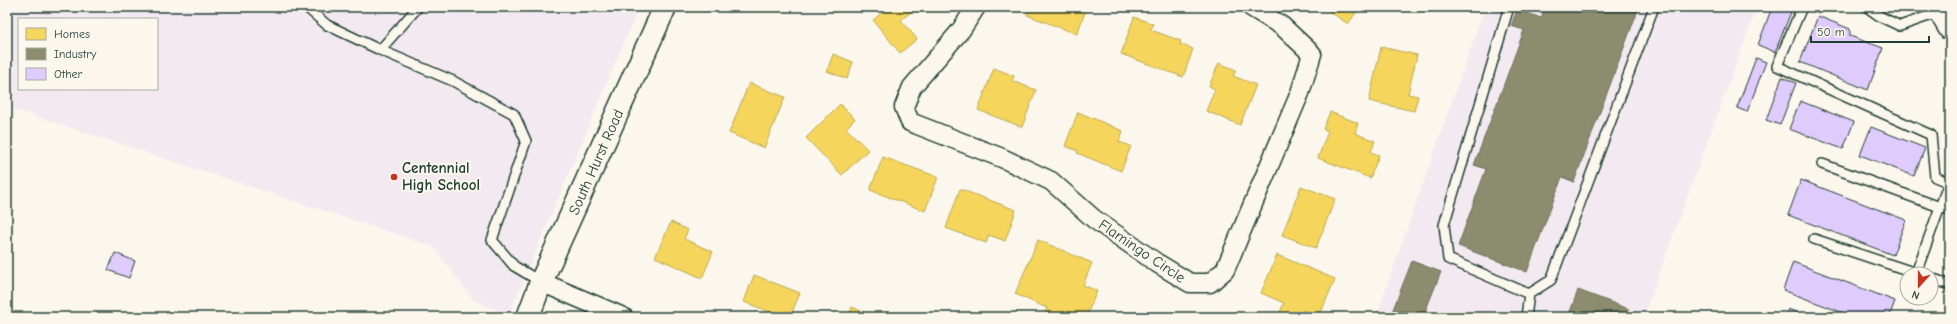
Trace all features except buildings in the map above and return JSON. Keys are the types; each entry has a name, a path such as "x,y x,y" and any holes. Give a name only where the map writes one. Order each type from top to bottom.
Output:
{"street":[{"name":"South Hurst Road","path":"528,317 541,282 665,7"},
{"name":"Flamingo Circle","path":"976,7 961,30 912,87 904,107 910,122 1002,158 1051,181 1094,219 1156,263 1190,283 1210,284 1225,270 1300,93 1312,54 1282,26 1251,7"},
{"path":"541,282 623,317"}],"lane":[{"path":"306,7 327,25 452,81 514,114 526,141 492,240 514,266 541,282"},
{"path":"380,50 418,7"},
{"path":"1509,7 1444,225 1448,259 1529,294"},
{"path":"1529,294 1552,280 1654,7"},
{"path":"1802,7 1777,66 1932,135 1936,177 1949,182 1920,266"},
{"path":"1867,7 1900,26 1942,16"},
{"path":"1822,164 1950,210"},
{"path":"1814,239 1899,267"},
{"path":"1939,281 1950,285"},
{"path":"1526,317 1529,294"}],"shaded area":[{"name":"Centennial High School","path":"7,7 639,7 509,315 473,300 434,247 7,107"},
{"path":"1485,7 1757,7 1643,317 1376,317"}],"place":[{"name":"Centennial High School","path":"394,177"}]}
